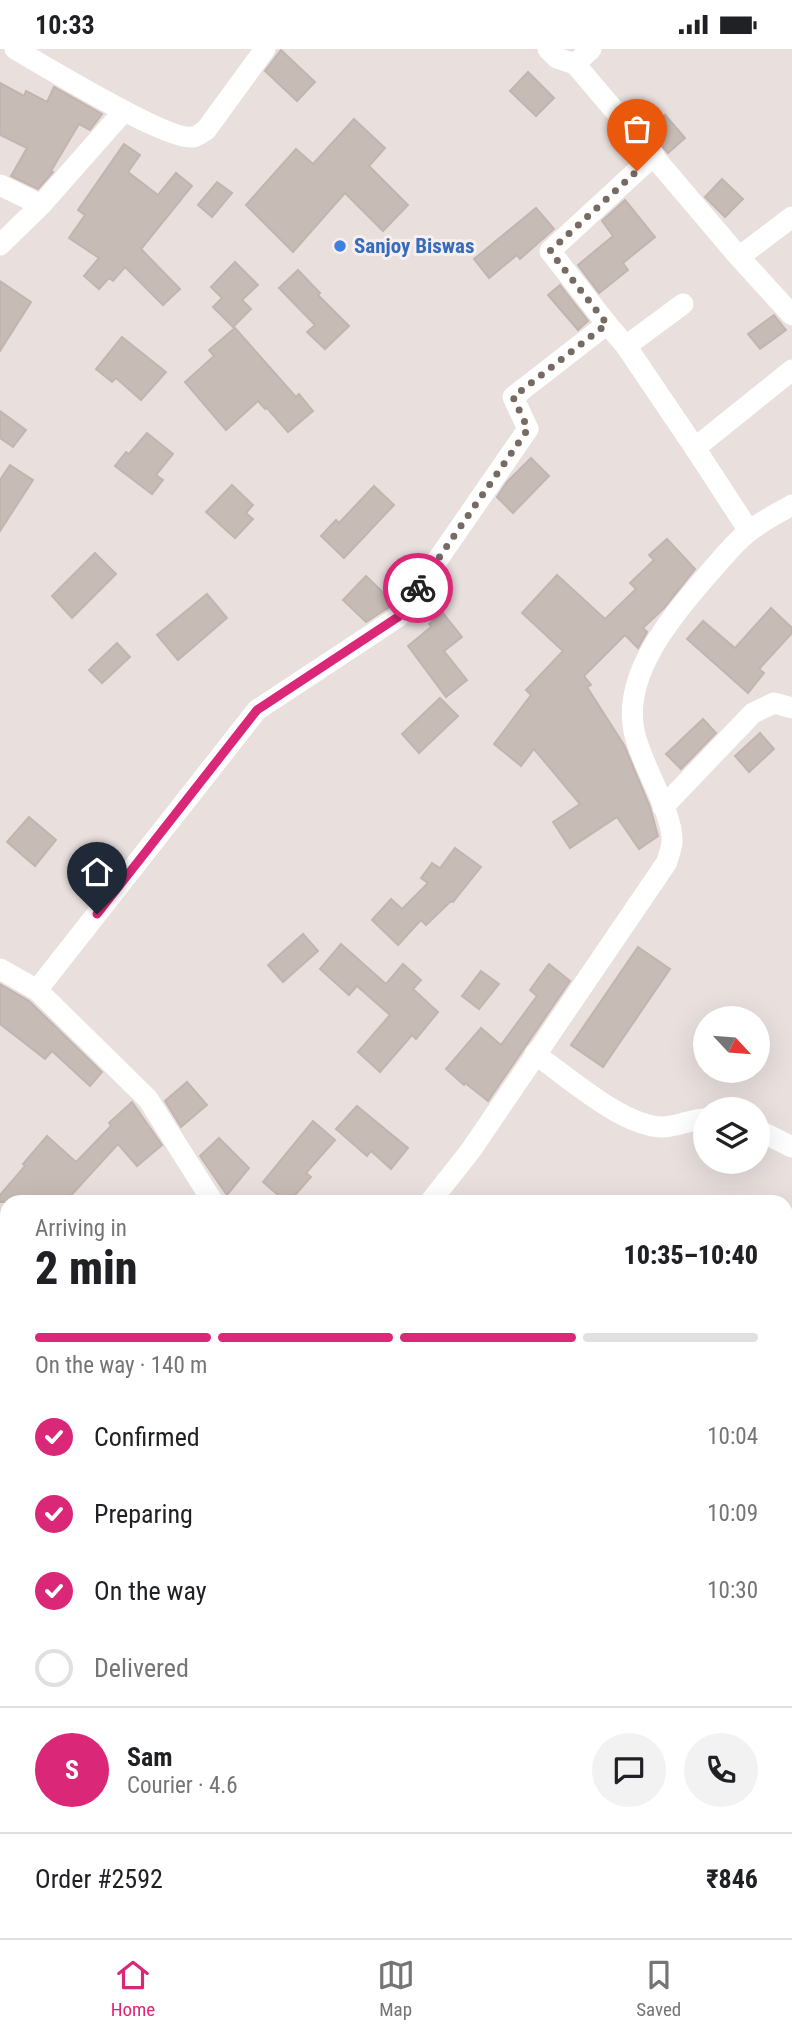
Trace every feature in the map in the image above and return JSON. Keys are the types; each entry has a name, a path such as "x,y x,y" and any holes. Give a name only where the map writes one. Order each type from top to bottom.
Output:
{"street":[{"path":"15,49 124,111 181,136 194,137 206,129 265,49"},
{"path":"548,49 557,58 575,64 739,257 792,315"},
{"path":"575,64 591,49"},
{"path":"0,244 41,205 124,111"},
{"path":"654,155 550,251 626,347 749,531"},
{"path":"0,185 41,205"},
{"path":"739,257 792,217"},
{"path":"626,347 683,304"},
{"path":"37,990 257,710 398,617 528,429 513,397 607,324"},
{"path":"695,448 792,370"},
{"path":"436,1195 471,1150 667,862 672,842 669,824 634,731 631,704 643,667 678,610 749,531 792,505"},
{"path":"663,807 753,713 774,703 792,708"},
{"path":"0,969 37,990 148,1099 209,1195"},
{"path":"535,1054 637,1123 664,1127 693,1121"},
{"path":"770,1136 792,1147"}],"building":[{"path":"281,50 315,82 297,101 265,71"},
{"path":"528,72 554,98 536,116 510,91"},
{"path":"0,83 24,96 26,91 47,102 54,87 102,114 90,130 79,124 51,171 53,172 38,189 11,176 27,148 0,135"},
{"path":"665,115 685,138 668,153 648,130"},
{"path":"354,119 385,148 369,166 408,205 383,231 345,193 293,252 246,205 296,149 313,164"},
{"path":"124,144 140,155 128,172 158,195 176,173 192,186 141,249 180,289 163,305 125,267 113,281 109,278 99,289 84,276 99,258 69,238 85,215 78,210"},
{"path":"722,179 743,199 725,217 705,197"},
{"path":"217,182 232,193 212,217 198,205"},
{"path":"625,200 655,237 623,263 628,270 599,293 578,265 613,236 602,221"},
{"path":"536,208 554,229 520,259 517,255 489,278 474,259"},
{"path":"235,262 258,285 242,300 251,309 233,327 213,307 222,298 211,287"},
{"path":"298,270 349,326 325,349 307,332 315,325 279,288"},
{"path":"0,281 31,302 0,351"},
{"path":"560,285 588,321 578,330 548,295"},
{"path":"774,315 786,330 760,349 748,334"},
{"path":"235,328 296,397 299,394 313,411 288,432 258,401 226,430 185,382 214,356 209,350"},
{"path":"122,337 166,372 141,400 116,378 112,382 96,369"},
{"path":"0,411 26,430 13,447 0,438"},
{"path":"147,433 173,454 156,475 163,480 152,494 115,466"},
{"path":"531,458 549,476 513,513 497,497 507,482"},
{"path":"10,465 33,480 0,531 0,480"},
{"path":"232,485 253,505 246,513 253,519 235,538 206,512"},
{"path":"374,486 394,505 344,558 321,536 336,520 339,523"},
{"path":"667,539 695,569 664,608 643,628 647,632 638,648 625,635 584,676 591,685 587,687 624,745 650,807 658,836 639,849 617,817 570,848 553,822 580,804 534,749 521,766 494,744 531,695 526,690 563,651 522,613 557,575 605,619 636,589 630,583 654,560 649,555"},
{"path":"95,553 116,574 72,618 52,596"},
{"path":"366,576 393,602 366,622 343,600"},
{"path":"207,594 227,618 178,660 157,635"},
{"path":"771,608 792,628 792,633 759,669 764,673 748,693 687,639 703,621 735,648"},
{"path":"443,613 462,637 444,651 467,680 446,697 408,646"},
{"path":"117,643 130,657 102,683 89,670"},
{"path":"440,698 458,716 419,753 402,734"},
{"path":"703,719 716,733 681,769 666,754"},
{"path":"760,733 774,749 749,772 735,756"},
{"path":"29,817 56,840 35,866 7,842"},
{"path":"455,848 481,867 453,902 426,925 421,920 398,945 372,920 391,899 402,909 428,883 421,878 432,863 440,868"},
{"path":"303,934 318,951 283,982 268,965"},
{"path":"341,944 386,984 403,964 421,980 413,989 438,1012 416,1039 412,1035 380,1072 358,1052 390,1015 357,986 349,995 320,969"},
{"path":"638,947 670,969 603,1067 571,1045"},
{"path":"549,964 570,981 488,1101 446,1069 481,1028 501,1045 537,996 530,990"},
{"path":"481,971 499,984 479,1009 462,996"},
{"path":"0,984 29,1001 102,1072 90,1086 52,1051 45,1059 0,1024"},
{"path":"187,1082 207,1105 181,1127 165,1101"},
{"path":"132,1102 162,1145 137,1166 118,1144 71,1195 0,1195 47,1136 76,1162 111,1126 109,1123"},
{"path":"357,1106 408,1148 391,1169 371,1151 367,1156 336,1129"},
{"path":"313,1121 335,1140 306,1173 311,1177 295,1195 278,1195 263,1182"},
{"path":"219,1138 249,1168 227,1195 200,1156"}],"way so far":[{"path":"418,588 528,429 513,397 607,324 550,251 637,171"}],"place":[{"name":"Sanjoy Biswas","path":"340,246"}],"route":[{"path":"97,914 257,710 398,617 418,588"}]}
